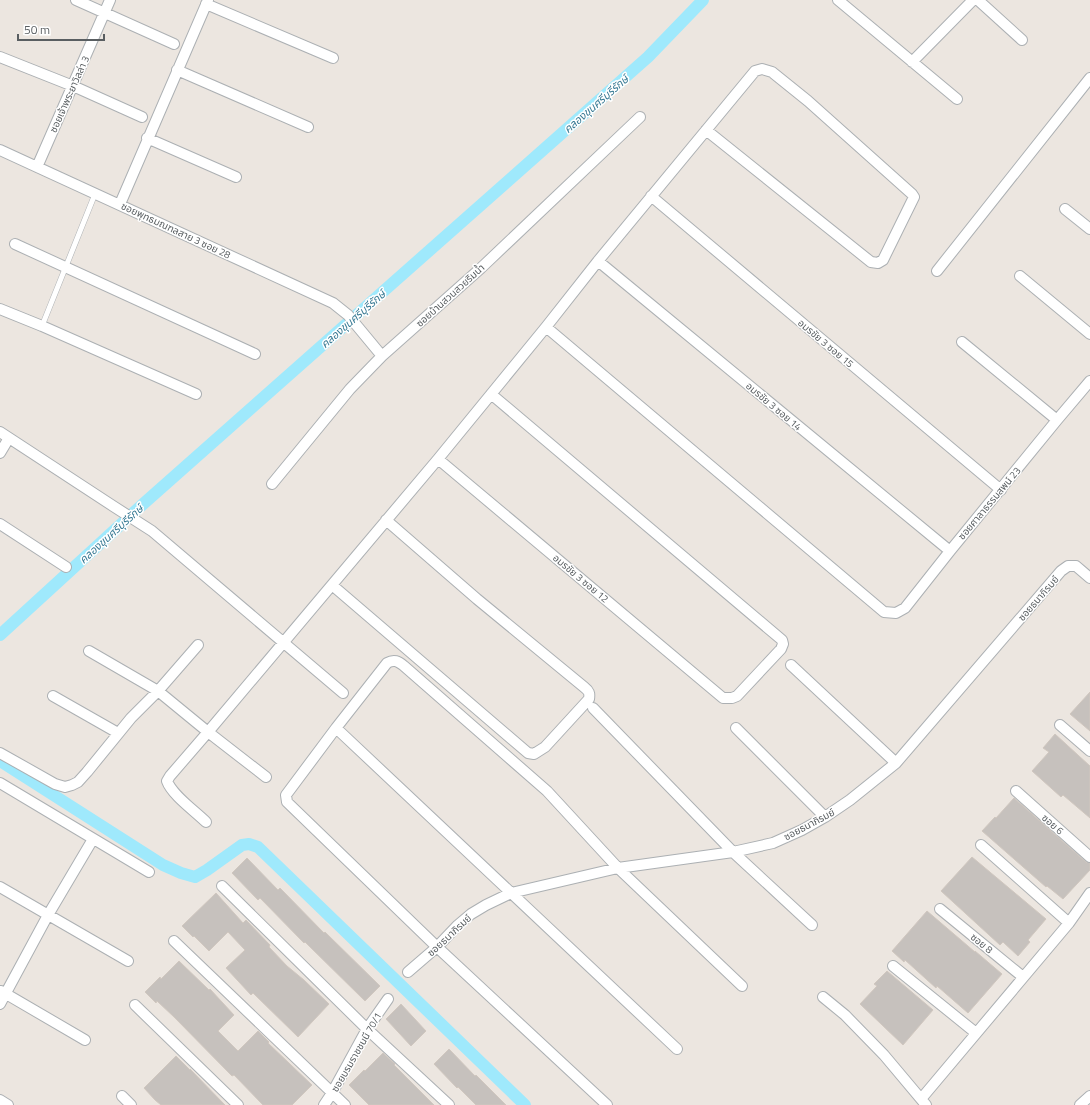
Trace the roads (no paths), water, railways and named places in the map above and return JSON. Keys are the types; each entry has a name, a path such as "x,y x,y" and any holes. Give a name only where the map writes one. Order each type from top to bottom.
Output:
{"street":[{"path":"76,0 174,44"},
{"name":"ซอยเจ้าพระยาวิลล่า 3","path":"37,167 110,0"},
{"path":"838,0 957,99"},
{"path":"912,62 973,0 1022,40"},
{"path":"120,204 147,138 207,2 333,58"},
{"path":"0,57 73,86 142,117"},
{"path":"177,70 308,127"},
{"path":"206,822 174,792 167,781 170,776 438,459 651,196 755,71 762,70 772,72 808,101 912,194 914,197 883,260 878,263 872,262 706,130"},
{"path":"937,271 1090,78"},
{"name":"ซอยบ้านสวนสวยริมน้ำ","path":"272,484 350,389 382,356 481,268 640,117"},
{"path":"147,138 236,177"},
{"name":"ซอยพุทธมณฑลสาย 3 ซอย 28","path":"0,150 333,303 348,315 382,356"},
{"name":"อมรชัย 3 ซอย 15","path":"651,196 1001,490"},
{"path":"1065,208 1090,229"},
{"path":"15,244 255,354"},
{"name":"อมรชัย 3 ซอย 14","path":"598,261 950,551"},
{"path":"1020,276 1090,334"},
{"path":"0,309 196,394"},
{"name":"ซอยศาลาธรรมสพน์ 23","path":"546,327 884,612 896,613 905,608 1090,381"},
{"path":"962,342 1057,420"},
{"name":"อมรชัย 3 ซอย 12","path":"438,459 723,698 732,698 737,696 781,649 783,644 782,640 491,394"},
{"path":"0,432 152,531 344,693"},
{"path":"0,453 9,438"},
{"path":"332,585 528,753 534,754 545,747 589,699 589,692 584,687 477,599 386,520"},
{"path":"0,524 66,567"},
{"name":"ซอยธนาภิรมย์","path":"408,972 471,914 511,893 618,868 733,852 773,843 802,830 825,817 850,800 896,763 1061,571 1068,566 1076,566 1089,577"},
{"path":"0,753 55,784 65,788 78,782 139,709 158,691 198,645"},
{"path":"89,651 158,691 266,777"},
{"path":"607,1105 436,947 287,802 286,795 387,663 392,661 400,662 546,791 618,868 742,986"},
{"path":"791,665 896,763"},
{"path":"53,696 118,733"},
{"path":"593,708 733,852 812,924"},
{"path":"1060,725 1090,751"},
{"path":"336,728 677,1049"},
{"path":"736,728 825,817"},
{"path":"0,783 149,872"},
{"name":"ซอย 6","path":"1016,791 1090,857"},
{"path":"0,1004 3,992 93,839"},
{"path":"981,845 1068,923"},
{"path":"222,886 368,1029 449,1105"},
{"path":"0,887 128,961"},
{"path":"823,997 845,1015 884,1055 924,1102 976,1033 1068,923 1090,894"},
{"name":"ซอย 8","path":"940,909 1023,977"},
{"path":"174,941 345,1105"},
{"path":"893,966 976,1033"},
{"path":"3,992 85,1040"},
{"name":"ซอยบรมราชชนนี 70/1","path":"324,1105 368,1029 388,999"},
{"path":"135,1005 238,1105"},
{"path":"122,1096 132,1105"},
{"path":"1080,1105 1090,1096"},
{"path":"0,1100 8,1105"}],"lane":[{"path":"42,326 96,193"}],"waterway":[{"name":"คลองขุนศรีบุรีรักษ์","path":"0,635 142,505 648,57 703,0"},
{"path":"0,761 163,865 181,873 195,877 242,845 249,844 258,847 525,1105"}]}
